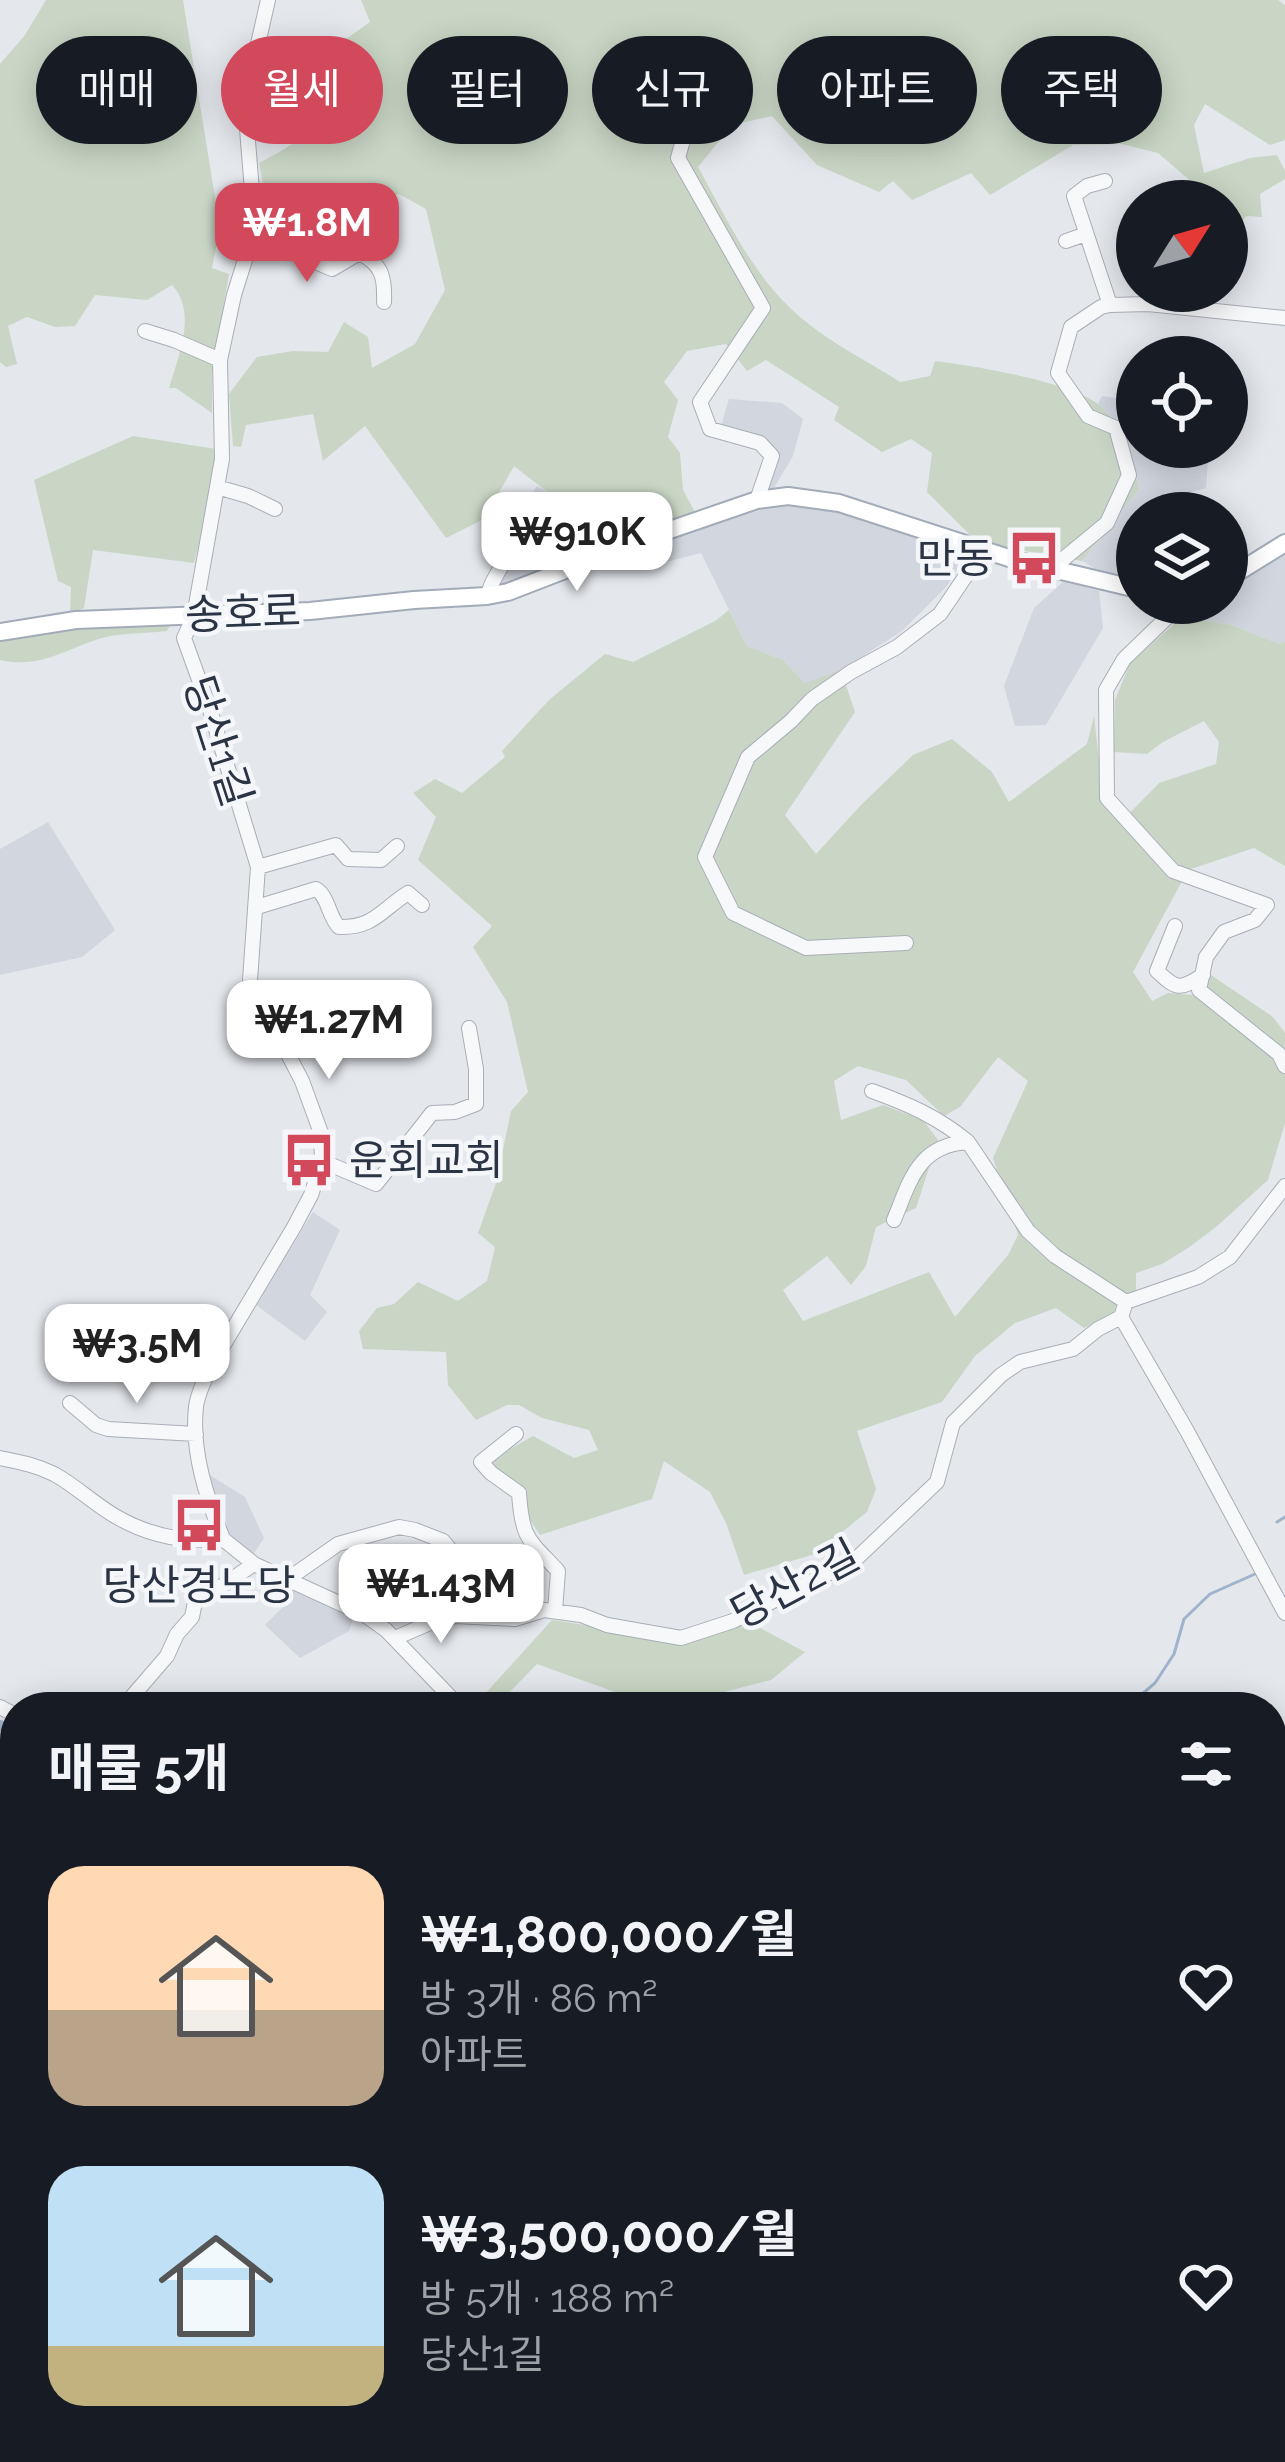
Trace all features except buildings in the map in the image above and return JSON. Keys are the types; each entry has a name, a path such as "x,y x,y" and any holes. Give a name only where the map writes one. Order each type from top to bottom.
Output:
{"main road":[{"name":"송호로","path":"0,632 62,621 310,611 487,596 757,500 788,496 839,503 1049,570 1116,585"},
{"path":"1248,566 1285,543"}],"street":[{"path":"268,0 255,57 247,129 255,228 332,269 359,253 373,260 385,281 385,302"},
{"path":"682,144 678,158 763,308 700,402 710,429 760,443 772,456 757,500"},
{"path":"1105,182 1087,186 1074,196 1110,305"},
{"name":"당산1길","path":"255,228 220,360 222,459 194,616 184,638 258,867 250,980 255,1012 289,1054 313,1106 322,1161"},
{"path":"1066,241 1086,234"},
{"path":"1049,570 1107,523 1130,475 1116,428 1088,416 1058,373 1071,327 1110,305 1148,304 1285,318"},
{"path":"145,332 220,360"},
{"path":"217,487 275,509"},
{"path":"487,596 524,525 524,505"},
{"path":"906,943 806,948 733,913 705,857 748,757 812,699 897,647 940,614 965,577 977,548"},
{"path":"1160,624 1124,659 1106,690 1107,798 1173,871 1267,905 1255,920 1224,932 1206,958 1199,990 1279,1054 1285,1066"},
{"path":"258,867 336,844 348,859 381,860 398,846"},
{"path":"256,907 316,889 339,927 358,927 374,920 407,892 422,905"},
{"path":"1175,926 1157,971 1176,986 1186,986 1203,974"},
{"path":"278,1039 373,1027 416,1007"},
{"path":"446,1692 365,1615 254,1564 223,1539 201,1473 196,1407 208,1371 295,1227 322,1161 376,1184 432,1113 476,1104 469,1028"},
{"path":"872,1091 923,1110 968,1142 1028,1232 1123,1310 1285,1613"},
{"path":"894,1220 914,1170 948,1144 968,1142"},
{"name":"당산2길","path":"394,1638 455,1616 515,1619 544,1610 681,1638 733,1621 855,1560 938,1482 952,1423 1000,1375 1020,1362 1073,1349 1123,1310 1198,1277 1229,1257 1285,1186"},
{"path":"70,1403 108,1429 196,1433"},
{"path":"516,1434 481,1462 519,1493 521,1525 527,1538 558,1571 555,1611"},
{"path":"0,1458 56,1475 115,1516 161,1537 197,1542 223,1539"},
{"path":"287,1579 338,1544 399,1527 415,1530 442,1541 452,1551 472,1581 483,1617"},
{"path":"136,1692 192,1617 196,1597 254,1564"}],"shaded area":[{"path":"1102,396 1116,398 1116,430 1098,404"},
{"path":"729,399 782,403 803,419 793,456 771,493 751,496 770,446 718,436"},
{"path":"1134,468 1207,468 1206,488 1137,492"},
{"path":"537,486 633,519 639,531 498,589 496,584 528,527 527,500"},
{"path":"790,501 969,549 947,586 902,631 841,670 806,684 783,660 747,646 701,553 635,570 620,562 692,531"},
{"path":"1116,518 1116,578 1082,561"},
{"path":"1285,549 1285,642 1225,624 1248,624 1248,570"},
{"path":"1064,581 1099,591 1103,628 1046,725 1015,726 1004,686 1034,608"},
{"path":"48,822 115,930 82,957 0,975 0,849"},
{"path":"313,1212 340,1230 310,1295 327,1312 305,1341 256,1305"},
{"path":"208,1474 245,1497 264,1538 253,1555 230,1535 215,1506"},
{"path":"292,1589 353,1619 349,1631 300,1658 265,1625 287,1603"}],"green space":[{"path":"46,0 183,0 189,36 36,36 36,144 197,144 197,86 220,228 212,268 229,274 212,374 212,413 169,388 185,321 180,296 172,285 147,300 95,295 75,326 55,327 27,317 8,326 17,364 6,367 0,362 0,64"},
{"path":"361,0 1278,0 1285,5 1285,140 1270,145 1205,104 1194,125 1204,173 1277,155 1285,179 1260,194 1262,217 1248,216 1248,180 1189,180 1158,153 1122,144 1073,145 990,195 971,173 912,200 893,181 879,192 817,165 798,144 977,144 977,36 777,36 777,121 772,116 753,120 753,36 592,36 592,144 717,144 698,167 771,288 805,321 900,382 930,376 935,361 1045,382 1086,397 1116,427 1116,468 1133,468 1139,489 1116,492 1116,518 1082,561 997,546 969,534 927,492 932,453 911,439 882,452 834,420 839,407 766,360 747,371 726,344 687,351 664,382 678,400 668,437 680,453 683,490 695,512 639,531 633,519 550,494 514,466 484,519 446,538 365,426 323,461 313,414 246,425 241,447 233,446 229,394 257,357 328,352 344,322 368,337 372,368 415,344 445,290 426,209 399,194 366,202 382,238 348,236 308,223 284,233 272,232 259,163 292,144 383,144 383,36 350,36 370,22"},
{"path":"133,436 216,449 218,471 194,563 93,550 84,608 70,615 71,587 58,581 34,480"},
{"path":"729,610 747,646 783,660 805,683 841,670 855,712 785,815 816,854 913,755 952,739 992,772 1009,802 1087,744 1094,716 1104,804 1121,822 1159,783 1216,764 1219,742 1204,721 1147,754 1114,752 1115,700 1130,663 1174,624 1225,624 1285,642 1285,866 1254,848 1188,870 1133,972 1152,1001 1168,993 1192,995 1208,973 1273,1017 1285,1033 1285,1123 1268,1180 1188,1248 1136,1273 1136,1294 1116,1306 1113,1315 1084,1328 1056,1308 1015,1323 975,1356 942,1402 857,1431 876,1489 867,1512 815,1554 744,1575 710,1492 664,1461 652,1499 540,1535 491,1460 533,1436 574,1458 598,1450 589,1430 542,1418 519,1405 507,1405 476,1420 448,1385 446,1352 363,1349 359,1331 377,1308 394,1304 418,1282 458,1301 487,1281 495,1247 478,1233 496,1183 511,1111 528,1092 507,1002 473,947 492,926 418,860 436,817 413,793 435,779 462,793 505,757 502,751 549,700 605,654 633,662","holes":["998,1057 1028,1081 993,1158 1018,1235 1008,1255 955,1317 929,1272 803,1321 783,1290 827,1256 851,1285 866,1266 876,1227 916,1208 938,1140 923,1120 883,1105 841,1120 834,1081 858,1066 906,1080 944,1116 960,1107"]},
{"path":"171,623 167,631 110,636 44,659 0,660 0,638"},
{"path":"552,1620 690,1641 749,1622 805,1652 771,1680 724,1692 615,1692 537,1664 510,1692 487,1692"}],"waterway":[{"path":"1277,1522 1285,1517"},
{"path":"1144,1692 1174,1654 1184,1619 1210,1594 1255,1574"}],"place":[{"name":"만동","path":"1034,558"},
{"name":"운회교회","path":"309,1160"},
{"name":"당산경노당","path":"199,1525"}]}
